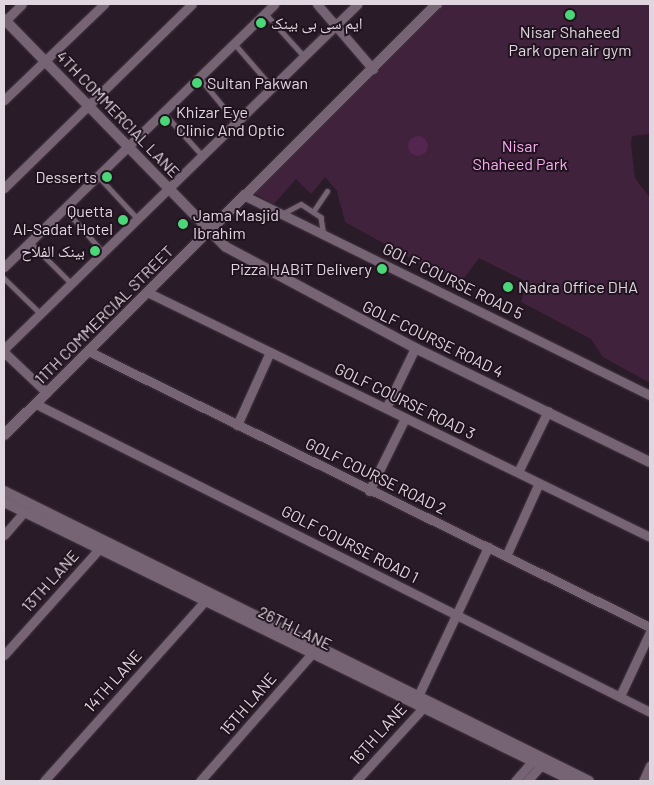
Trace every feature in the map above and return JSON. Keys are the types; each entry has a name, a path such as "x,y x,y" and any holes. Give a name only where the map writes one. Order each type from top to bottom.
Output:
{"street":[{"path":"4,21 22,4"},
{"path":"4,100 104,4"},
{"path":"4,188 192,4"},
{"path":"4,268 274,4"},
{"path":"316,4 372,70"},
{"path":"47,393 4,350 357,4"},
{"name":"11TH COMMERCIAL STREET","path":"4,435 437,4"},
{"name":"4TH COMMERCIAL LANE","path":"4,21 129,145 209,231"},
{"name":"GOLF COURSE ROAD 5","path":"243,195 650,395"},
{"name":"GOLF COURSE ROAD 4","path":"209,231 263,269 415,348 650,462"},
{"name":"GOLF COURSE ROAD 3","path":"147,292 650,537"},
{"path":"386,408 415,348"},
{"name":"GOLF COURSE ROAD 2","path":"88,351 650,626"},
{"path":"237,425 270,352"},
{"name":"GOLF COURSE ROAD 1","path":"36,404 650,712"},
{"path":"518,472 548,411"},
{"path":"369,490 405,418"},
{"path":"506,556 539,483"},
{"path":"4,491 315,650 418,696 539,761 589,781"},
{"name":"26TH LANE","path":"4,502 205,601 315,650 423,708 539,761 573,781"},
{"path":"4,534 24,512"},
{"path":"418,696 488,548"},
{"name":"13TH LANE","path":"4,655 99,549"},
{"name":"14TH LANE","path":"44,781 205,601"},
{"path":"620,696 650,632"},
{"name":"15TH LANE","path":"200,781 315,650"},
{"name":"16TH LANE","path":"356,781 423,708"},
{"path":"515,781 539,761"},
{"path":"527,781 539,761"},
{"path":"643,781 650,764"}],"lane":[{"path":"264,13 304,56"},
{"path":"234,42 272,87"},
{"path":"199,77 236,122"},
{"path":"163,112 202,155"},
{"path":"98,176 137,218"},
{"path":"313,212 327,191"},
{"path":"282,214 297,204 313,212 324,221 324,234"},
{"path":"64,208 102,252"},
{"path":"30,242 71,283"},
{"path":"4,278 40,314"}],"green space":[{"name":"Nisar Shaheed Park","path":"443,4 650,4 650,134 632,136 631,145 635,178 650,198 650,383 603,357 591,339 521,302 527,282 479,258 459,285 345,222 337,191 325,177 311,194 296,179 274,204 252,192"}],"shaded area":[{"path":"418,136 425,139 428,146 425,153 418,156 411,153 408,146 411,139"}],"place":[{"name":"Nisar Shaheed Park open air gym","path":"570,15"},
{"name":"ایم سی بی بینک","path":"261,23"},
{"name":"Sultan Pakwan","path":"197,83"},
{"name":"Khizar Eye Clinic And Optic","path":"165,121"},
{"name":"Desserts","path":"107,177"},
{"name":"Quetta Al-Sadat Hotel","path":"123,220"},
{"name":"Jama Masjid Ibrahim","path":"183,224"},
{"name":"بینک الفلاح","path":"95,251"},
{"name":"Pizza HABiT Delivery","path":"382,269"},
{"name":"Nadra Office DHA","path":"508,287"}]}
